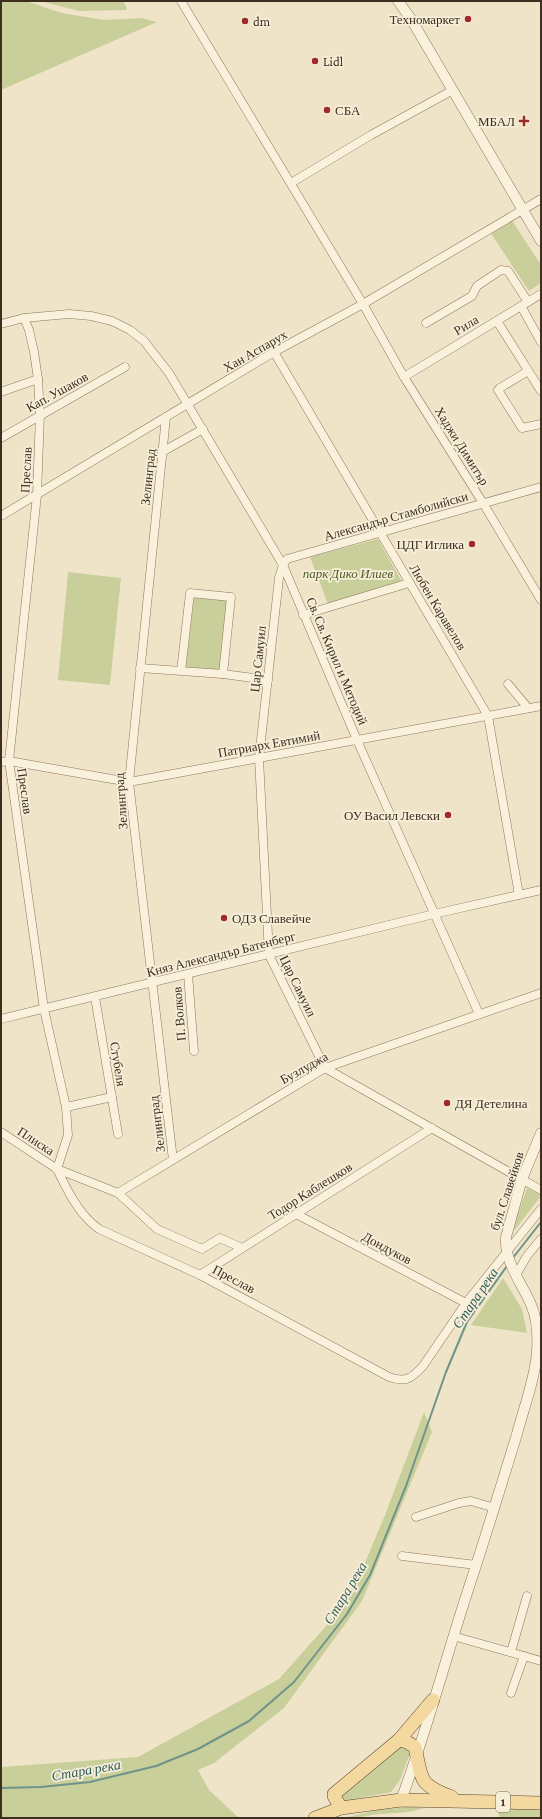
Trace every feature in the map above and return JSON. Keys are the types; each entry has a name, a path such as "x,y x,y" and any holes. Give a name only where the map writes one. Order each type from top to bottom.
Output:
{"main road":[{"path":"341,1808 334,1794 398,1740 433,1700"},
{"path":"398,1740 412,1744 415,1747 421,1777 427,1786 435,1791 465,1802"},
{"name":"1","path":"315,1818 341,1808 406,1799 465,1802 541,1803"}],"street":[{"name":"Хаджи Димитър","path":"181,1 228,82 291,183 363,304 404,377 483,503 541,600"},
{"path":"398,1 411,19 541,241"},
{"path":"291,183 453,90"},
{"name":"Хан Аспарух","path":"1,516 274,352 363,304 541,199"},
{"path":"426,323 472,296 477,286 501,270 508,271 541,342"},
{"name":"Рила","path":"404,377 541,294"},
{"name":"Св. Св. Кирил и Методий","path":"1,324 24,318 69,314 91,316 112,321 130,330 144,341 156,355 188,404 283,565 357,740 479,1014"},
{"name":"Преслав","path":"24,318 29,330 38,379 40,414 37,495 5,761 44,1009 66,1108 68,1135 57,1169 64,1184 87,1221 99,1229 200,1275 389,1377 399,1380 407,1379 415,1375 424,1366 466,1303"},
{"path":"497,321 541,391"},
{"name":"Любен Каравелов","path":"274,352 488,716 519,895"},
{"name":"Кап. Ушаков","path":"1,438 40,414 125,368"},
{"path":"528,371 498,390 522,428 541,424"},
{"path":"1,392 38,379"},
{"name":"Зелинград","path":"166,417 128,782 173,1160"},
{"path":"162,452 203,429"},
{"name":"Александър Стамболийски","path":"283,565 287,559 541,487"},
{"name":"Цар Самуил","path":"283,565 279,578 260,758 269,955 325,1068"},
{"path":"303,615 409,583"},
{"path":"181,671 190,593 231,597 223,674"},
{"path":"140,668 223,674 268,680"},
{"path":"508,684 528,708"},
{"name":"Патриарх Евтимий","path":"5,761 128,782 541,706"},
{"name":"Княз Александър Батенберг","path":"1,1019 434,914 541,890"},
{"name":"П. Волков","path":"188,974 194,1051"},
{"name":"Бузлуджа","path":"118,1193 325,1068 541,993"},
{"name":"Стубеля","path":"95,997 118,1134"},
{"path":"325,1068 541,1190"},
{"path":"66,1108 112,1097"},
{"name":"Тодор Каблешков","path":"200,1275 432,1128"},
{"name":"Плиска","path":"1,1132 57,1169 118,1193"},
{"name":"бул. Славейков","path":"507,1254 506,1237 522,1179 541,1133"},
{"name":"Преслав","path":"118,1193 157,1229 202,1249 220,1238 242,1248"},
{"path":"466,1303 507,1254 541,1209"},
{"name":"Дондуков","path":"296,1214 466,1303"},
{"path":"515,1271 541,1239"},
{"path":"406,1799 433,1700 495,1508 538,1368 537,1351 539,1326 533,1308 507,1254"},
{"path":"416,1517 459,1503 471,1501 495,1508"},
{"path":"402,1556 476,1565"},
{"path":"510,1652 527,1596"},
{"path":"453,1636 541,1661"},
{"path":"511,1694 524,1656"}],"green space":[{"path":"1,1 26,1 62,13 104,20 141,18 157,22 1,90"},
{"path":"40,1 123,1 127,8 126,10 79,11"},
{"path":"511,219 541,265 541,283 529,291 490,232"},
{"name":"парк Дико Илиев","path":"378,539 402,582 328,604 310,557"},
{"path":"68,572 121,578 110,685 58,680"},
{"path":"194,596 228,600 220,671 186,667"},
{"path":"527,1188 541,1196 514,1231 516,1220"},
{"path":"503,1278 522,1309 527,1333 471,1325"},
{"path":"424,1412 432,1432 362,1601 284,1708 214,1763 198,1770 209,1790 239,1818 1,1818 1,1767 138,1757 279,1679 326,1626 359,1577 385,1515"},
{"path":"401,1745 411,1751 400,1780 391,1792 344,1801 340,1799 341,1791"},
{"path":"409,1807 424,1808 407,1812 344,1818 377,1810"},
{"path":"496,1807 541,1808 541,1818 500,1818"}],"waterway":[{"name":"Стара река","path":"512,1259 541,1222"},
{"name":"Стара река","path":"1,1788 41,1787 90,1782 156,1766 198,1749 249,1721 294,1682 347,1614 370,1575 406,1486 446,1372 467,1322 507,1266"}],"place":[{"name":"Техномаркет","path":"468,19"},
{"name":"dm","path":"245,21"},
{"name":"Lidl","path":"315,61"},
{"name":"СБА","path":"327,110"},
{"name":"МБАЛ","path":"524,121"},
{"name":"ЦДГ Иглика","path":"472,544"},
{"name":"ОУ Васил Левски","path":"448,815"},
{"name":"ОДЗ Славейче","path":"224,918"},
{"name":"ДЯ Детелина","path":"447,1103"}]}
